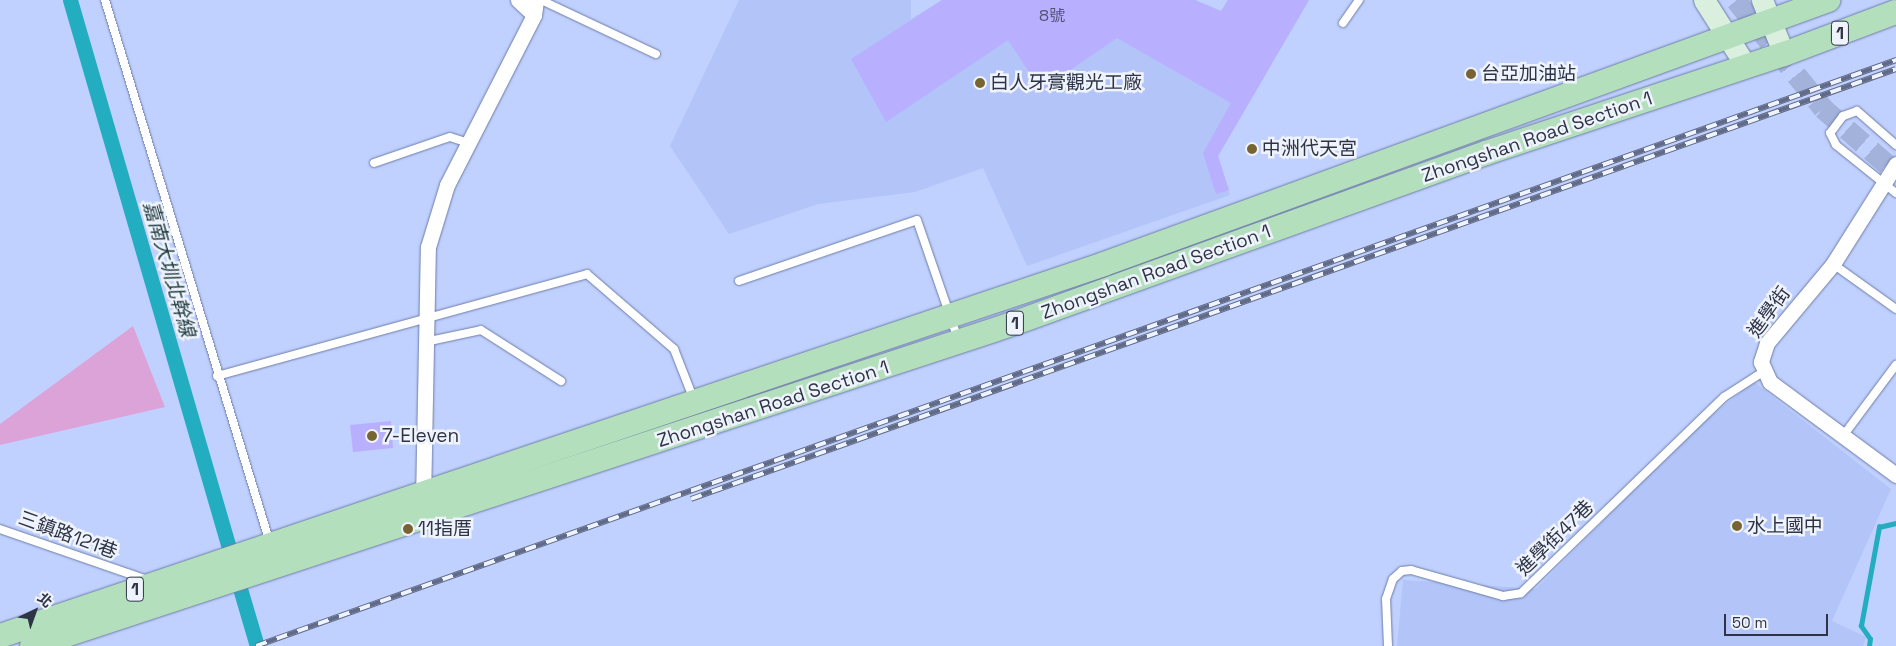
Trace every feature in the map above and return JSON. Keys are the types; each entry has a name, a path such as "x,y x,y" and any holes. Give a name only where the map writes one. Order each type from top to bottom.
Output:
{"main road":[{"path":"1704,0 1746,66"},
{"name":"1","path":"1721,26 1767,9 1828,0"},
{"path":"1767,9 1784,54"},
{"name":"1","path":"1746,66 1784,54 1896,12"},
{"name":"Zhongshan Road Section 1","path":"274,553 423,502 694,402 1104,264 1480,124 1721,26"},
{"name":"Zhongshan Road Section 1","path":"423,502 683,435 959,342 1486,153 1746,66"},
{"path":"1480,124 1486,153"},
{"name":"1","path":"0,636 153,583 274,553"},
{"name":"1","path":"32,646 274,553"}],"street":[{"path":"423,502 428,247 447,185 535,7 518,0"},
{"name":"進學街","path":"1763,372 1761,362 1767,343 1832,264 1882,182 1896,164"},
{"path":"1763,372 1842,436 1896,475"}],"lane":[{"path":"105,0 216,376 274,553"},
{"path":"541,0 656,54"},
{"path":"1343,23 1359,0"},
{"path":"1896,145 1857,111 1843,116 1830,132 1836,145 1896,193"},
{"path":"374,163 450,137 468,143"},
{"path":"739,281 917,220 947,316 959,342"},
{"path":"1832,264 1896,309"},
{"path":"216,376 587,274 674,350 694,402"},
{"path":"425,342 481,330 561,381"},
{"path":"1842,436 1896,364"},
{"name":"進學街47巷","path":"1388,646 1386,599 1392,579 1402,571 1411,570 1503,596 1521,593 1724,397 1763,372"},
{"name":"三鎮路121巷","path":"0,528 153,583"}],"shaded area":[{"name":"白人牙膏觀光工廠","path":"739,0 911,0 911,19 942,0 1195,0 1221,11 1228,0 1309,0 1218,156 1230,195 1027,266 983,168 915,192 818,204 729,234 670,146"},
{"path":"133,326 165,407 0,445 0,424"},
{"name":"水上國中","path":"1754,382 1891,489 1832,621 1866,637 1863,646 1397,646 1403,580 1536,589 1692,431"}],"building":[{"path":"942,0 1195,0 1221,11 1228,0 1309,0 1218,156 1229,190 1216,194 1203,153 1231,103 1117,38 1041,90 1008,40 886,122 851,59"},
{"name":"7-Eleven","path":"391,421 393,448 353,452 350,425"}],"waterway":[{"name":"嘉南大圳北幹線","path":"70,0 229,548"},
{"path":"1869,646 1870,639 1861,626 1879,527 1896,523"},
{"name":"嘉南大圳北幹線","path":"239,585 257,646"}],"tunnel":[{"path":"1736,0 1823,108 1896,172"}],"railway":[{"path":"256,646 1896,60"},
{"path":"691,499 1896,69"}],"place":[{"name":"台亞加油站","path":"1471,74"},
{"name":"白人牙膏觀光工廠","path":"980,83"},
{"name":"中洲代天宮","path":"1252,149"},
{"name":"7-Eleven","path":"372,436"},
{"name":"水上國中","path":"1737,526"},
{"name":"11指厝","path":"408,529"}]}
